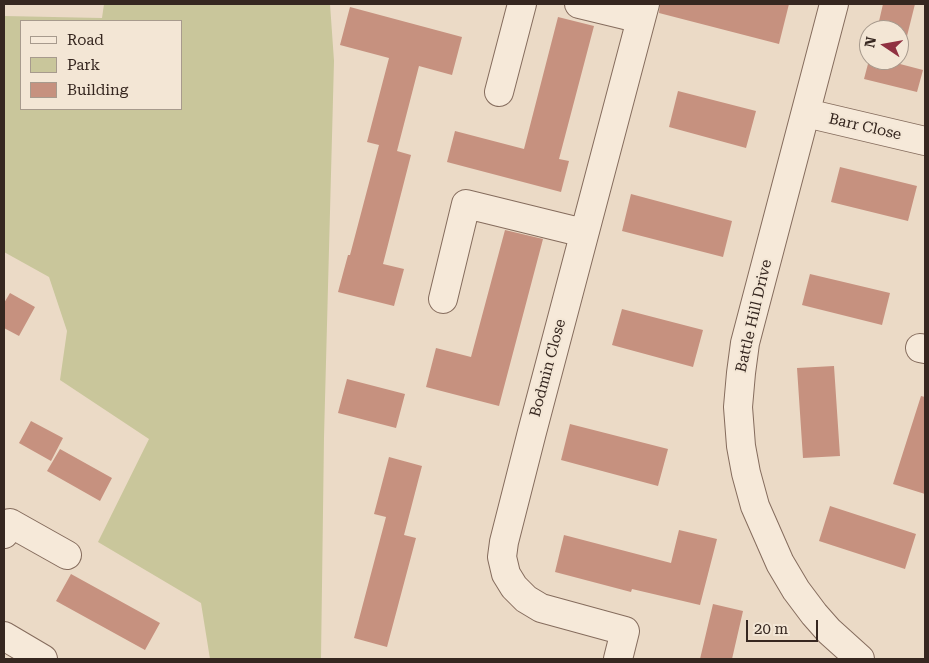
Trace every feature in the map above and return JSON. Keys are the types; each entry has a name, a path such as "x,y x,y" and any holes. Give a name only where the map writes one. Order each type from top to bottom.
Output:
{"street":[{"path":"499,92 522,4"},
{"path":"580,4 643,11"},
{"name":"Battle Hill Drive","path":"834,4 745,343 738,407 741,446 756,506 780,563 796,590 814,614 829,632 860,659"},
{"name":"Bodmin Close","path":"618,659 625,631 541,608 526,599 514,587 506,574 502,557 506,533 643,11"},
{"name":"Barr Close","path":"806,113 925,141"},
{"path":"443,299 466,204 584,234"},
{"path":"4,534 10,522 67,555"},
{"path":"4,636 43,659"}],"green space":[{"path":"104,4 330,4 334,61 324,437 321,659 210,659 201,603 98,542 149,439 60,380 67,331 49,277 4,252 4,16 102,18"}],"building":[{"path":"660,4 789,4 779,44 659,13"},
{"path":"883,4 915,4 909,28 909,20 879,20"},
{"path":"350,7 462,37 452,75 419,66 397,151 411,155 383,264 404,269 394,306 338,292 348,255 350,255 379,145 367,142 389,58 340,45"},
{"path":"558,17 594,26 559,159 569,161 561,192 447,162 455,131 524,149"},
{"path":"909,66 923,70 917,92 864,79 866,70 909,70"},
{"path":"678,91 756,111 746,148 669,127"},
{"path":"840,167 917,186 908,221 831,202"},
{"path":"631,194 732,221 723,257 622,231"},
{"path":"505,230 543,239 499,406 426,387 436,348 471,357"},
{"path":"810,274 890,293 882,325 802,305"},
{"path":"10,293 35,307 19,336 4,328 4,303"},
{"path":"622,309 703,330 693,367 612,345"},
{"path":"834,366 840,456 803,458 797,368"},
{"path":"347,379 405,394 396,428 338,413"},
{"path":"921,396 925,397 925,494 893,484"},
{"path":"31,421 63,438 51,461 19,443"},
{"path":"570,424 668,449 658,486 561,460"},
{"path":"60,449 112,478 100,501 47,471"},
{"path":"389,457 422,466 404,535 416,538 387,647 354,638 386,517 374,514"},
{"path":"830,506 916,534 905,569 819,541"},
{"path":"679,530 717,539 700,605 632,589 631,592 555,572 564,535 671,563"},
{"path":"71,574 160,623 145,650 56,601"},
{"path":"713,604 743,611 732,659 700,659"}]}
